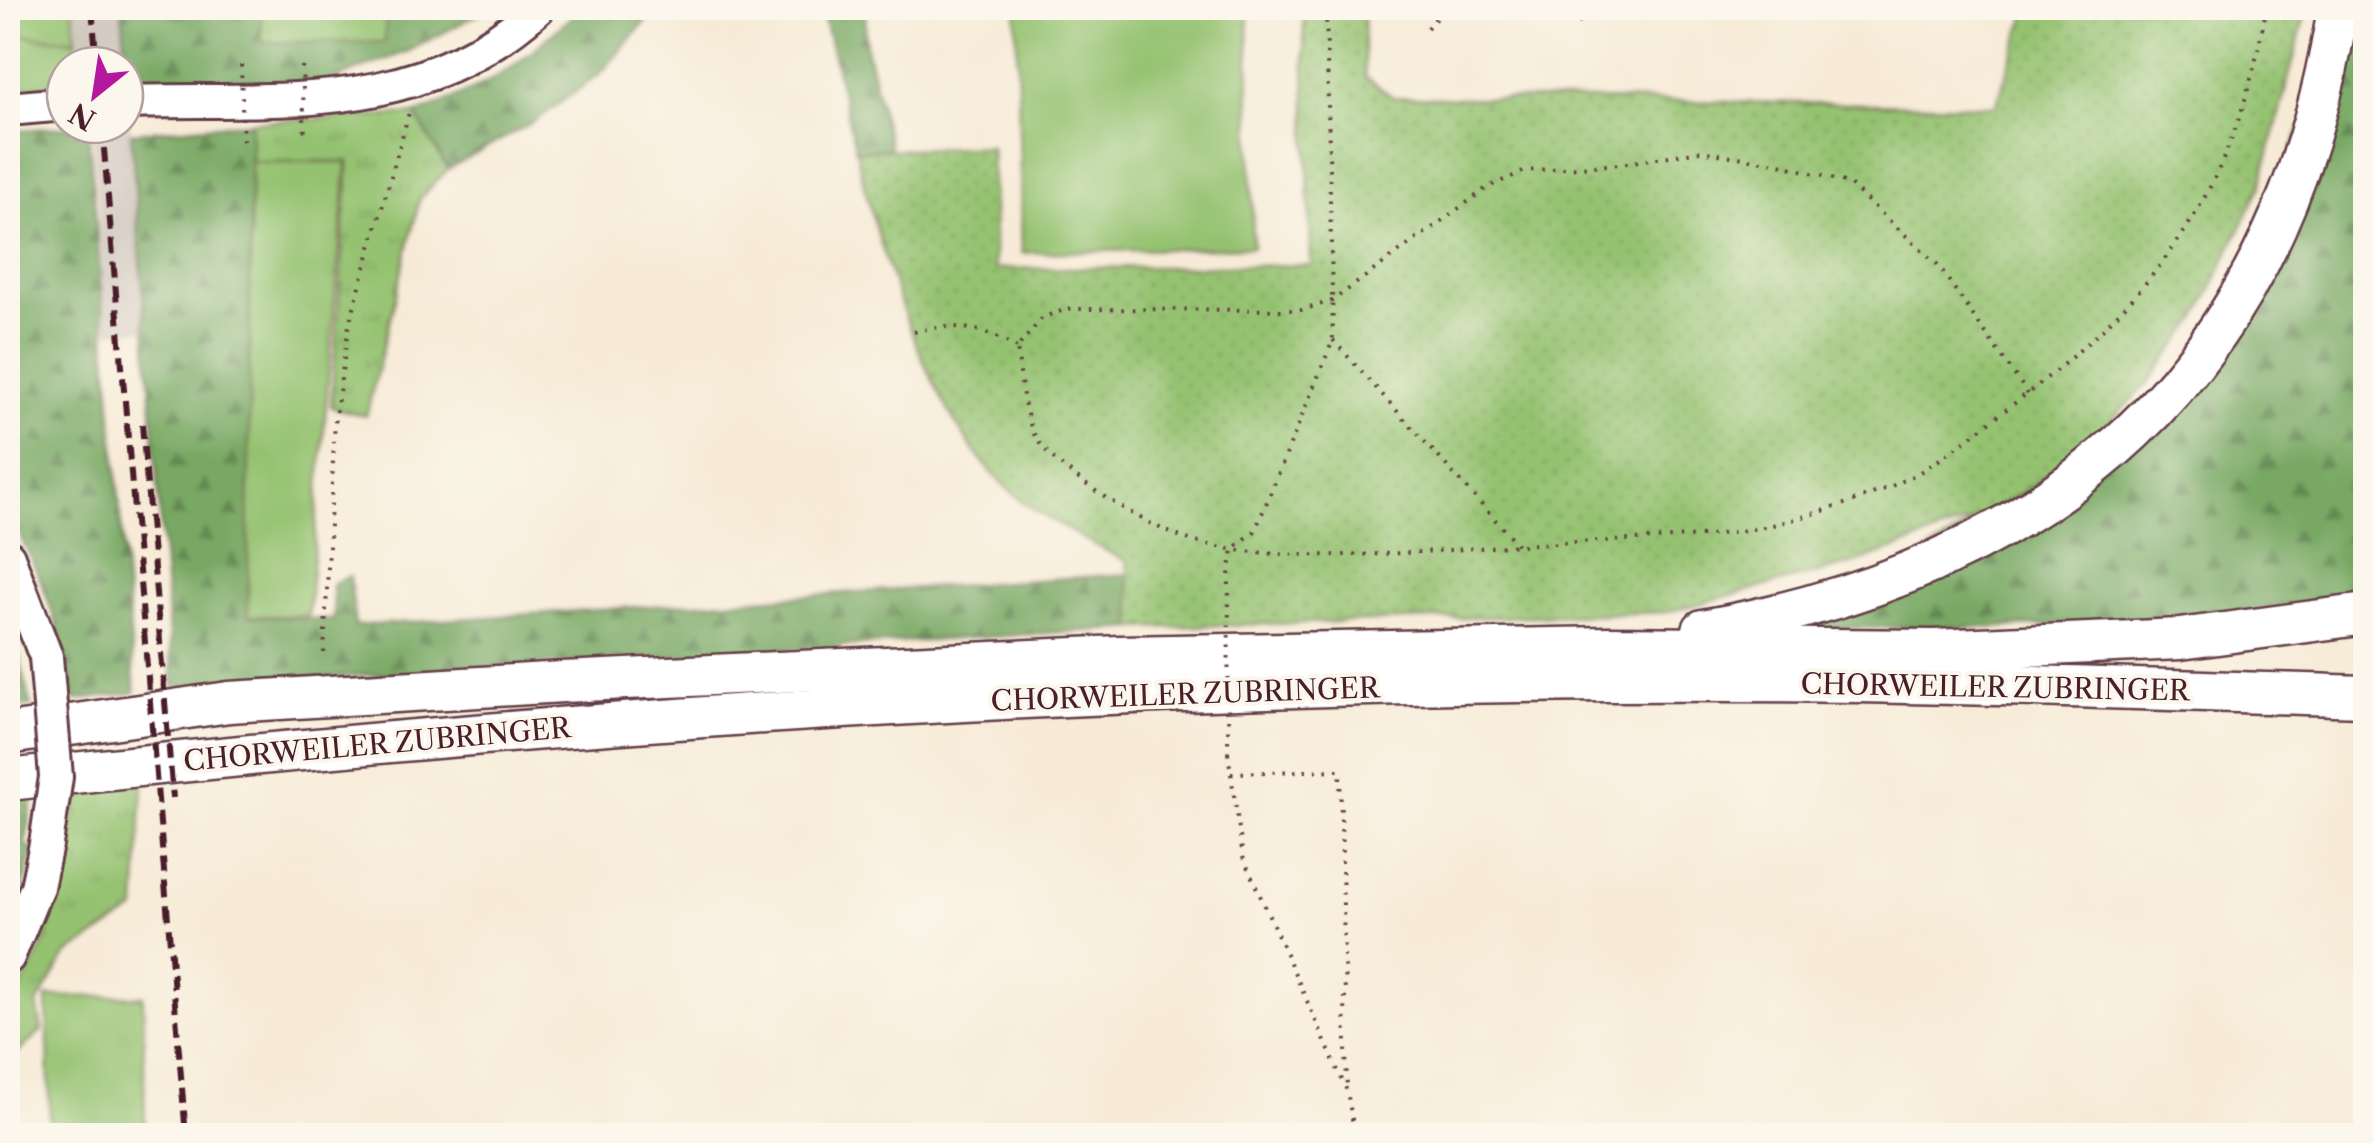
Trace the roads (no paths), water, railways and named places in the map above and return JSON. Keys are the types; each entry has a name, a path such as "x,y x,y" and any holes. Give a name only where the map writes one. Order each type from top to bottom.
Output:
{"highway":[{"name":"CHORWEILER ZUBRINGER","path":"1609,647 1765,619 1928,567 2006,528 2106,458 2204,351 2255,270 2301,164 2323,87 2338,8"},
{"name":"CHORWEILER ZUBRINGER","path":"8,734 229,702 563,682 1120,656 1609,647 1935,650 2180,639 2366,614"},
{"name":"CHORWEILER ZUBRINGER","path":"8,780 568,727 1132,692 1607,681 2366,696"}],"street":[{"path":"145,102 342,98 411,84 489,46 538,8"},
{"path":"8,109 45,106"},
{"path":"8,557 46,658 56,776 37,887 8,958"}],"railway":[{"path":"92,8 95,45"},
{"path":"104,145 186,1136"},
{"path":"142,424 173,798"}]}
